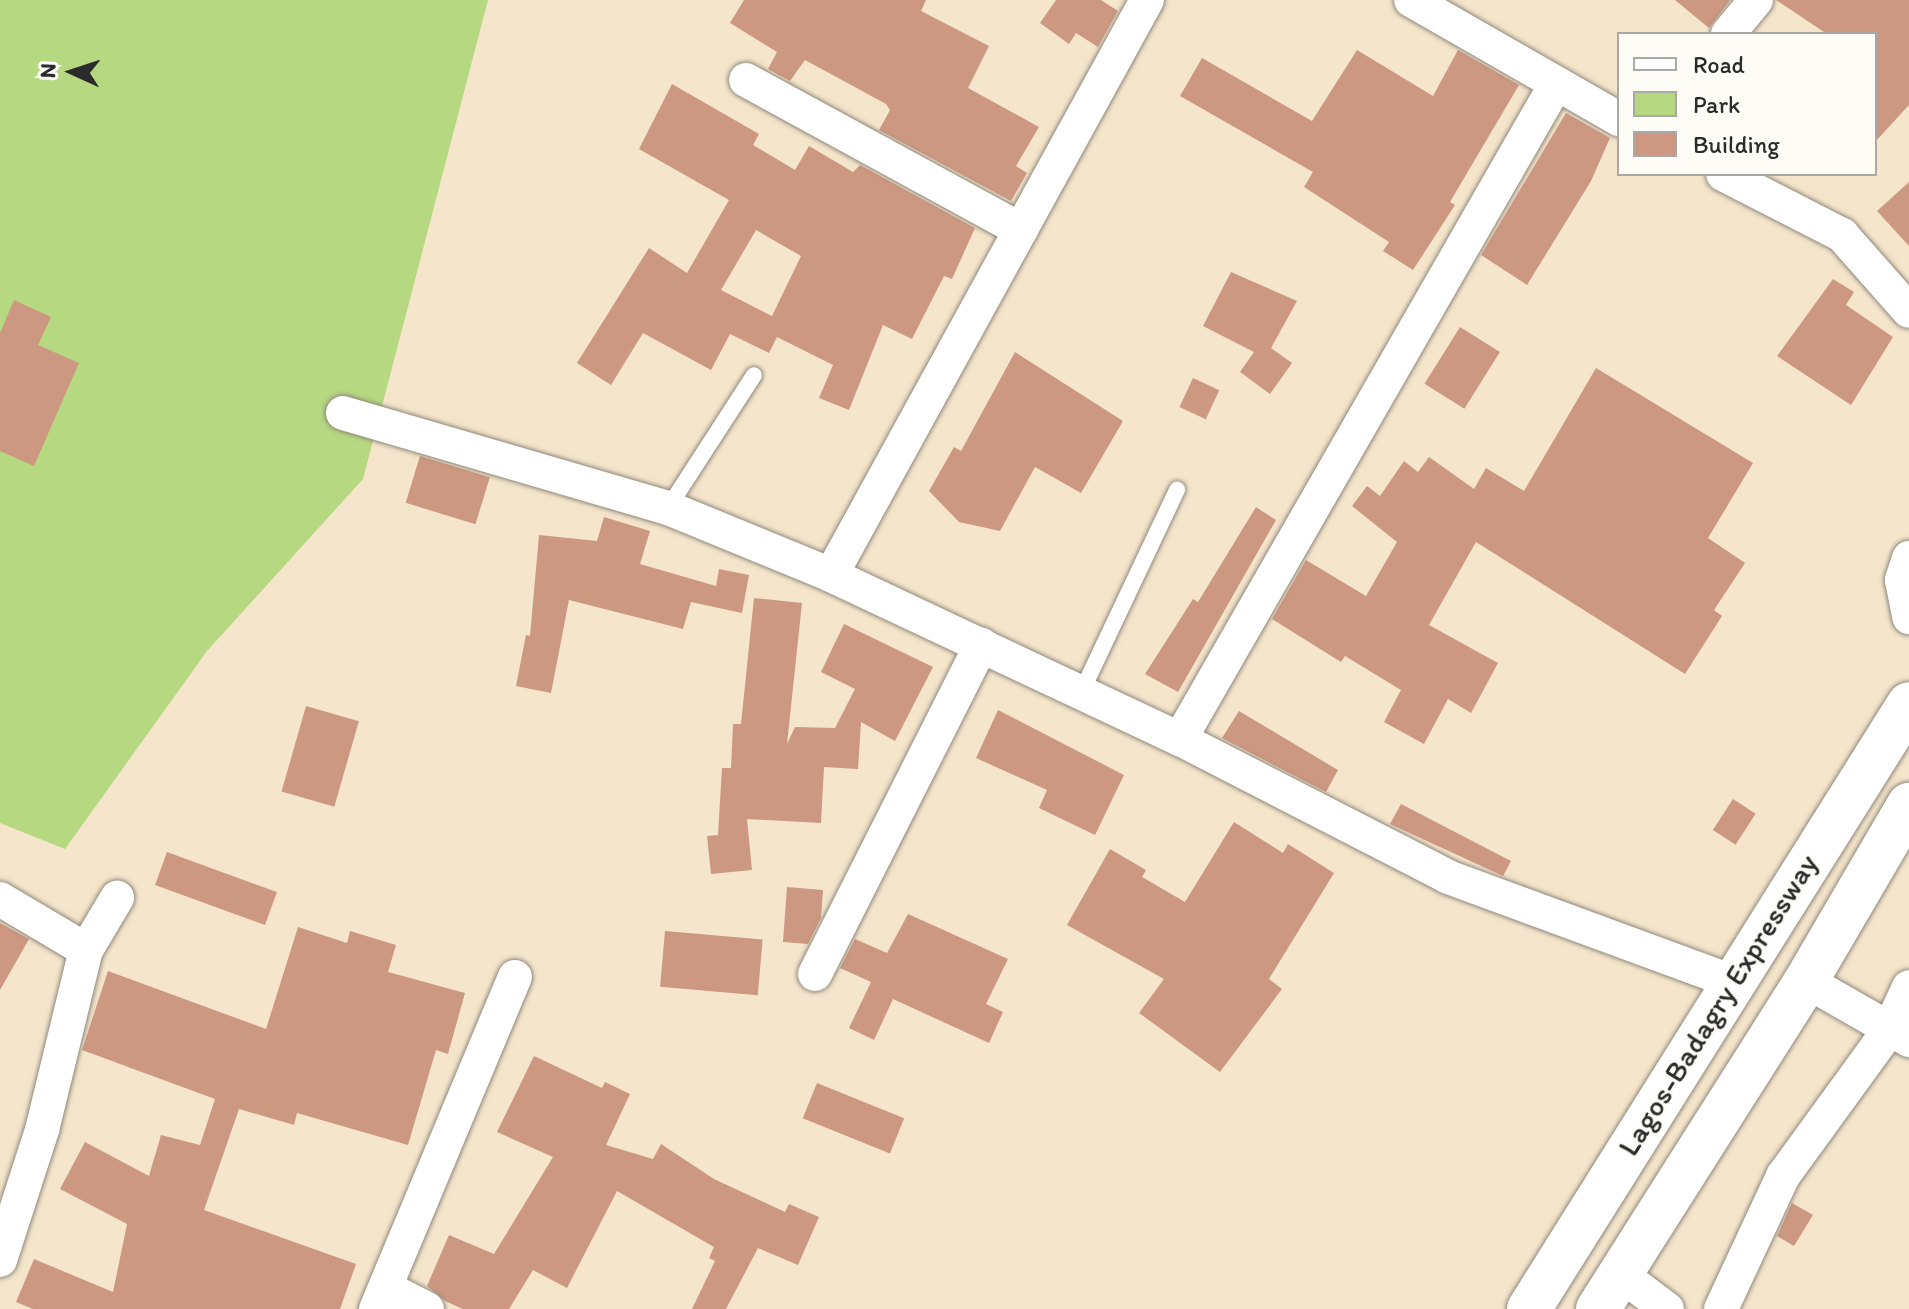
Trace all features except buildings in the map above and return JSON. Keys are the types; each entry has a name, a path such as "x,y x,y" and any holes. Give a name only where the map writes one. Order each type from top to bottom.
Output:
{"highway":[{"name":"Lagos-Badagry Expressway","path":"1529,1309 1731,981 1909,704"},
{"name":"Lagos-Badagry Expressway","path":"1608,1291 1806,981 1909,805"}],"street":[{"path":"831,575 1147,0"},
{"path":"1411,0 1617,118"},
{"path":"1730,32 1756,0"},
{"path":"746,80 1021,230"},
{"path":"1180,739 1556,84"},
{"path":"1727,176 1842,235 1909,311"},
{"path":"343,413 668,508 831,575 1180,739 1448,877 1731,981"},
{"path":"1909,558 1902,580 1909,617"},
{"path":"815,974 981,645"},
{"path":"0,1260 42,1130 86,950 117,898"},
{"path":"0,899 86,950"},
{"path":"427,1309 381,1298 515,977"},
{"path":"1806,981 1899,1035"},
{"path":"1721,1309 1783,1176 1899,1035 1909,987"},
{"path":"1608,1291 1667,1309"}],"lane":[{"path":"668,508 754,375"},
{"path":"1081,693 1177,490"}],"green space":[{"path":"0,0 488,0 363,479 207,651 65,849 0,823"}]}
